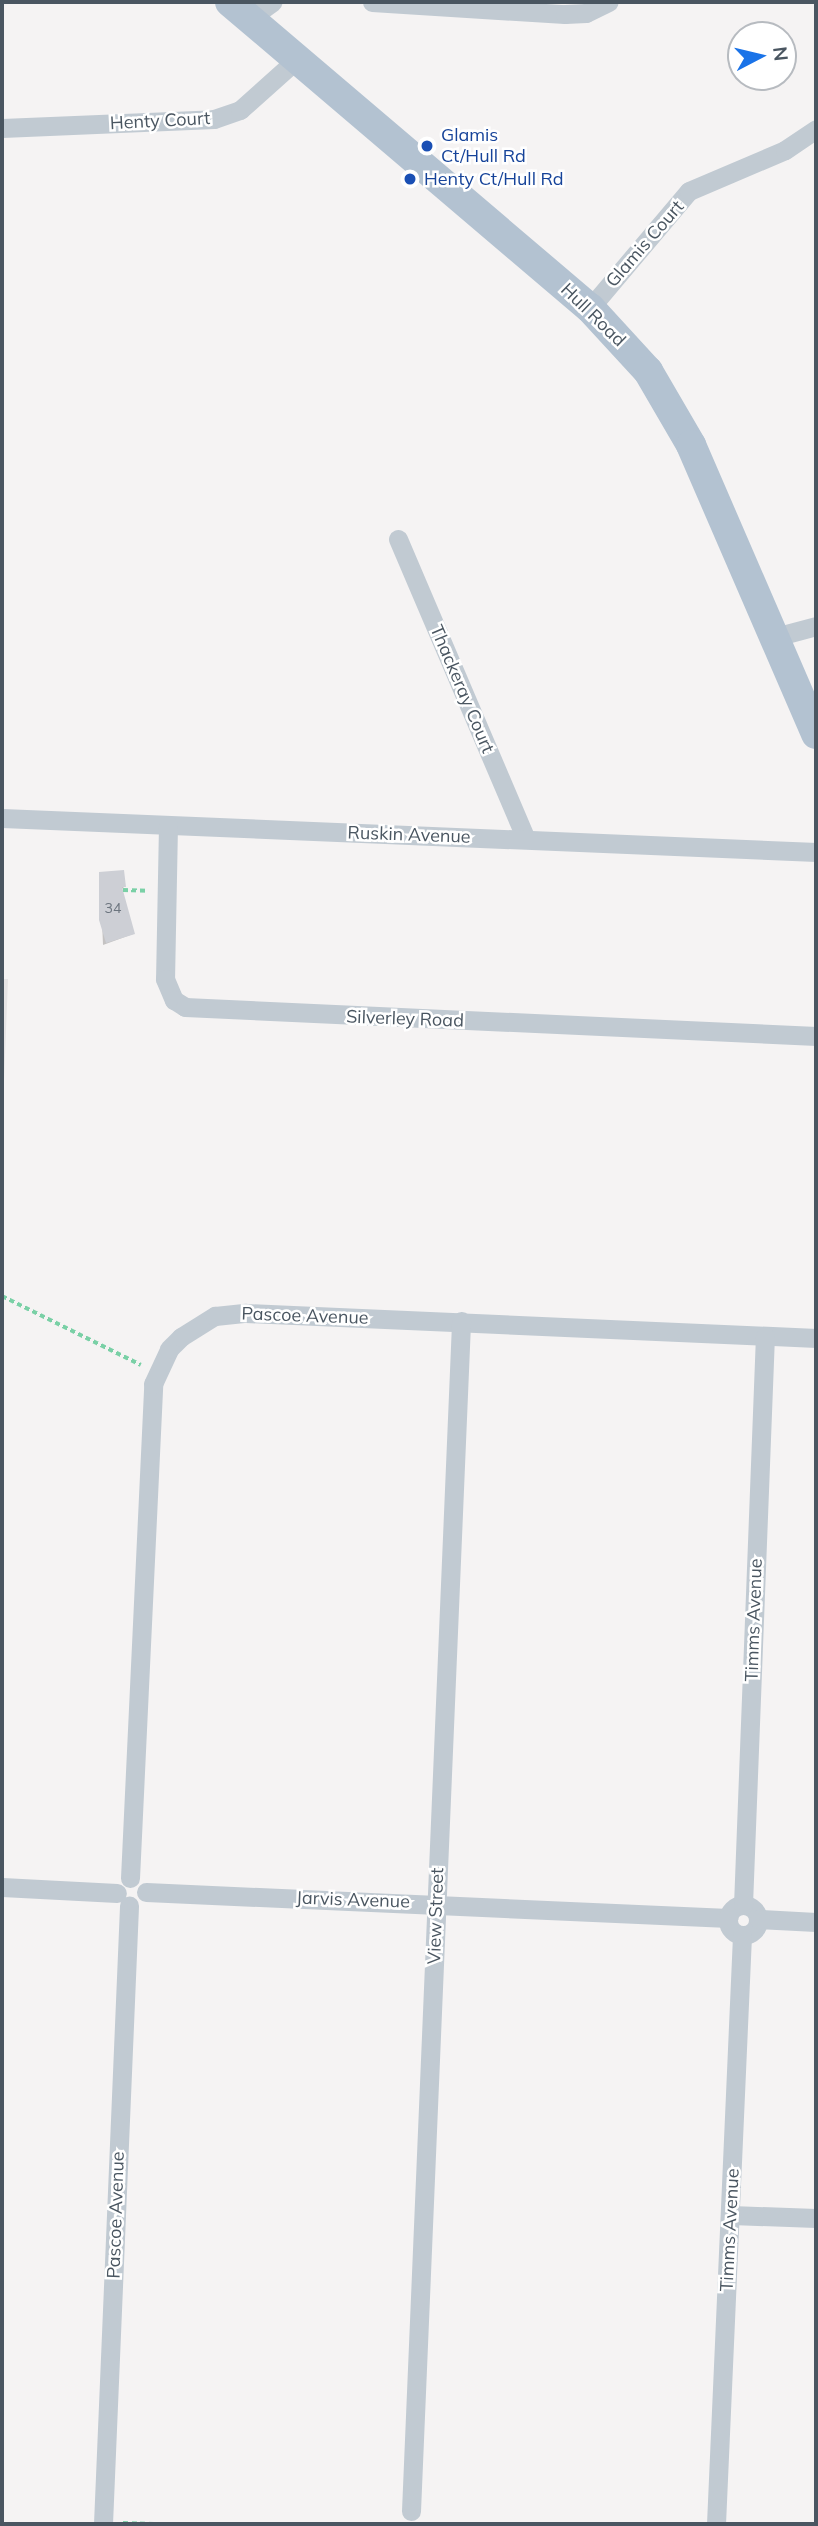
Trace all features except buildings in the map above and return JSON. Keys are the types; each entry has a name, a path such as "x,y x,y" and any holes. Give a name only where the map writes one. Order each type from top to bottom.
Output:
{"main road":[{"name":"Hull Road","path":"250,7 297,59 590,308 648,371 669,403 816,734"}],"street":[{"path":"372,2 565,14 586,13 608,3"},
{"name":"Henty Court","path":"2,128 214,119 240,110 297,59"},
{"name":"Glamis Court","path":"590,308 689,191 785,150 816,129"},
{"name":"Thackeray Court","path":"398,539 526,839"},
{"path":"775,637 816,626"},
{"name":"Ruskin Avenue","path":"2,818 816,852"},
{"name":"Silverley Road","path":"168,825 165,978 174,1000 185,1007 816,1036"},
{"name":"Pascoe Avenue","path":"157,1372 181,1337 223,1315 461,1321 816,1338"},
{"name":"View Street","path":"411,2511 461,1321"},
{"name":"Timms Avenue","path":"743,1905 765,1336"},
{"path":"130,1878 157,1372"},
{"path":"2,1887 123,1900 139,1905 146,1892 139,1880 130,1878 120,1882 123,1900"},
{"name":"Jarvis Avenue","path":"146,1892 728,1918"},
{"name":"Pascoe Avenue","path":"113,2524 123,1900"},
{"path":"743,1905 755,1911 758,1919 756,1929 742,1936 731,1930 728,1918 735,1907 743,1905"},
{"path":"758,1919 816,1922"},
{"name":"Timms Avenue","path":"716,2524 742,1936"},
{"path":"731,2215 816,2218"}],"path":[{"path":"123,890 149,891"},
{"path":"2,1296 157,1372"},
{"path":"113,2524 154,2524"}],"shaded area":[{"path":"2,979 8,979 2,1132"}],"place":[{"name":"Glamis Ct/Hull Rd","path":"427,146"},
{"name":"Henty Ct/Hull Rd","path":"410,179"}]}
